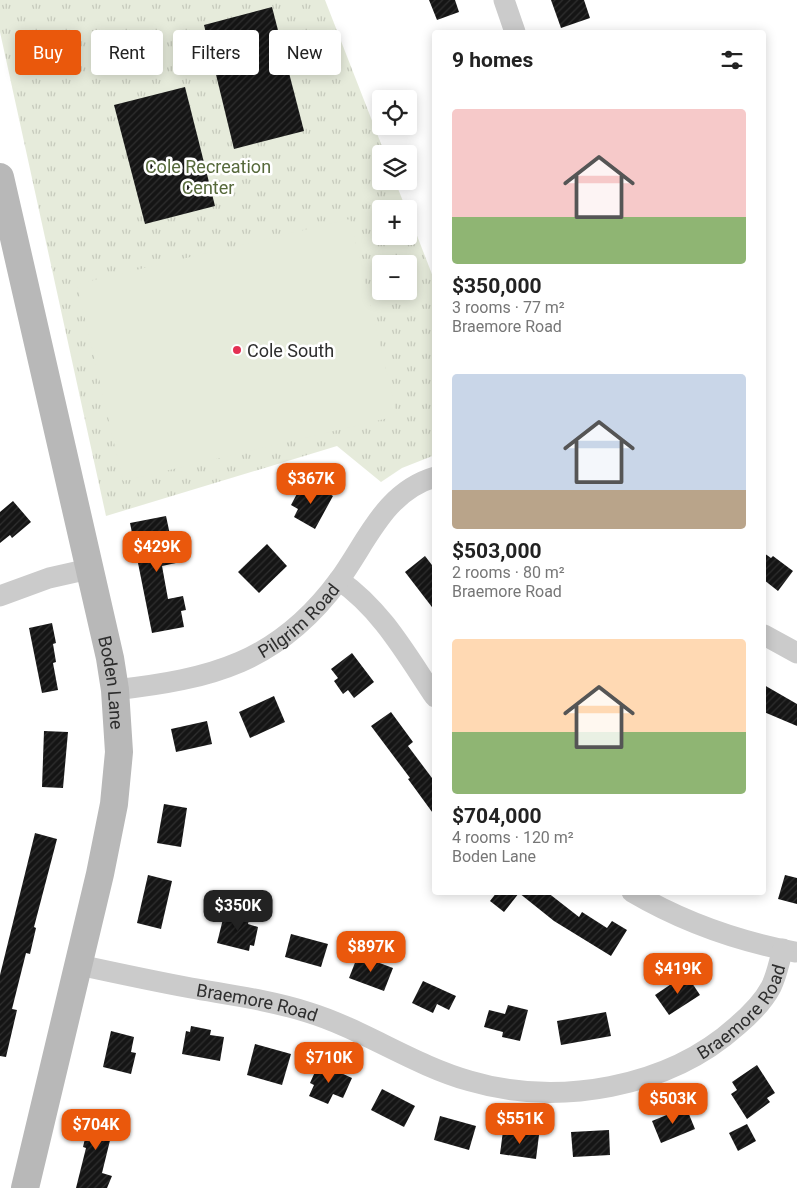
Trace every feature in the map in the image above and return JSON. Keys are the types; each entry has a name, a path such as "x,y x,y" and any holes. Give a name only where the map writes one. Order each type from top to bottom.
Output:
{"street":[{"path":"504,0 513,30"},
{"name":"Boden Lane","path":"0,177 90,569 115,690 119,737 118,779 106,847 24,1188"},
{"name":"Pilgrim Road","path":"115,690 200,678 252,657 274,644 295,627 338,580 380,514 413,487 432,479"},
{"path":"0,596 49,578 90,569"},
{"path":"338,580 356,592 385,622 432,692"},
{"path":"766,636 797,653"},
{"path":"638,895 698,925 752,942 790,951"},
{"name":"Braemore Road","path":"79,965 252,998 306,1011 342,1024 443,1072 469,1081 524,1091 577,1091 633,1081 658,1072 707,1049 727,1035 761,1001 771,987 790,951"}],"green space":[{"name":"Cole Recreation Center","path":"0,0 325,0 337,30 269,30 269,75 341,75 341,41 372,121 372,135 378,135 381,145 372,145 372,190 399,190 402,200 372,200 372,245 417,245 417,236 432,274 432,456 402,468 381,482 337,446 106,516 0,32"},
{"name":"Cole South","path":"350,219 397,416 123,481 77,284"}],"building":[{"path":"429,0 455,0 459,12 437,20"},
{"path":"551,0 584,0 590,18 561,28"},
{"path":"272,7 278,30 269,30 269,75 290,75 304,131 234,149 216,75 259,75 259,30 205,30 204,25"},
{"path":"185,87 215,206 145,224 114,105"},
{"path":"312,484 333,496 315,529 294,517 298,509 291,505 300,488 308,492"},
{"path":"13,501 31,522 12,538 10,535 0,543 0,512"},
{"path":"166,516 176,563 162,566 168,599 183,596 186,610 181,611 184,627 152,633 130,523"},
{"path":"267,544 287,566 259,593 238,572"},
{"path":"766,554 771,558 773,556 793,571 778,591 766,582"},
{"path":"425,556 432,565 432,607 405,572"},
{"path":"52,623 56,643 53,644 56,662 53,663 58,690 42,693 29,628"},
{"path":"352,653 374,682 354,698 348,690 343,694 334,681 338,678 331,669"},
{"path":"766,686 797,704 797,726 766,713"},
{"path":"274,696 285,722 250,738 239,712"},
{"path":"391,712 413,742 408,746 432,778 432,812 408,779 410,778 371,726"},
{"path":"207,721 212,744 176,752 171,729"},
{"path":"44,731 68,732 63,788 42,787"},
{"path":"164,804 187,808 181,847 157,843"},
{"path":"35,833 57,839 34,927 36,928 30,954 26,953 12,1009 17,1010 6,1057 0,1056 0,975"},
{"path":"148,875 172,881 161,929 137,923"},
{"path":"785,875 797,878 797,904 778,899"},
{"path":"495,895 517,895 504,912 490,901"},
{"path":"522,895 551,895 579,917 582,912 607,928 612,921 627,930 611,956 554,921"},
{"path":"234,912 250,915 248,924 258,927 254,946 250,945 249,951 217,943 223,919 231,921"},
{"path":"291,934 328,944 321,967 285,957"},
{"path":"358,955 393,968 384,991 349,978"},
{"path":"686,974 700,995 669,1015 655,995"},
{"path":"423,981 456,996 449,1010 437,1004 433,1013 412,1003"},
{"path":"508,1005 528,1010 520,1041 502,1037 503,1032 484,1027 489,1010 505,1014"},
{"path":"606,1012 611,1036 561,1045 557,1021"},
{"path":"191,1026 211,1030 210,1035 224,1037 220,1061 182,1054 186,1031 190,1032"},
{"path":"111,1031 134,1037 131,1052 136,1053 131,1074 103,1067"},
{"path":"255,1044 291,1054 282,1085 247,1075"},
{"path":"319,1063 352,1078 343,1098 333,1094 328,1104 309,1096 314,1085 310,1083"},
{"path":"757,1065 775,1093 767,1098 770,1102 747,1119 731,1094 737,1090 732,1082"},
{"path":"382,1089 415,1106 404,1127 371,1110"},
{"path":"686,1107 695,1129 661,1143 652,1121"},
{"path":"92,1109 116,1116 102,1173 112,1176 107,1188 76,1188 86,1148 83,1147"},
{"path":"440,1116 476,1126 469,1150 434,1140"},
{"path":"747,1124 756,1141 738,1151 729,1133"},
{"path":"609,1130 610,1155 573,1157 571,1132"},
{"path":"503,1131 539,1135 536,1159 500,1154"}],"place":[{"name":"Cole South","path":"237,350"}]}
